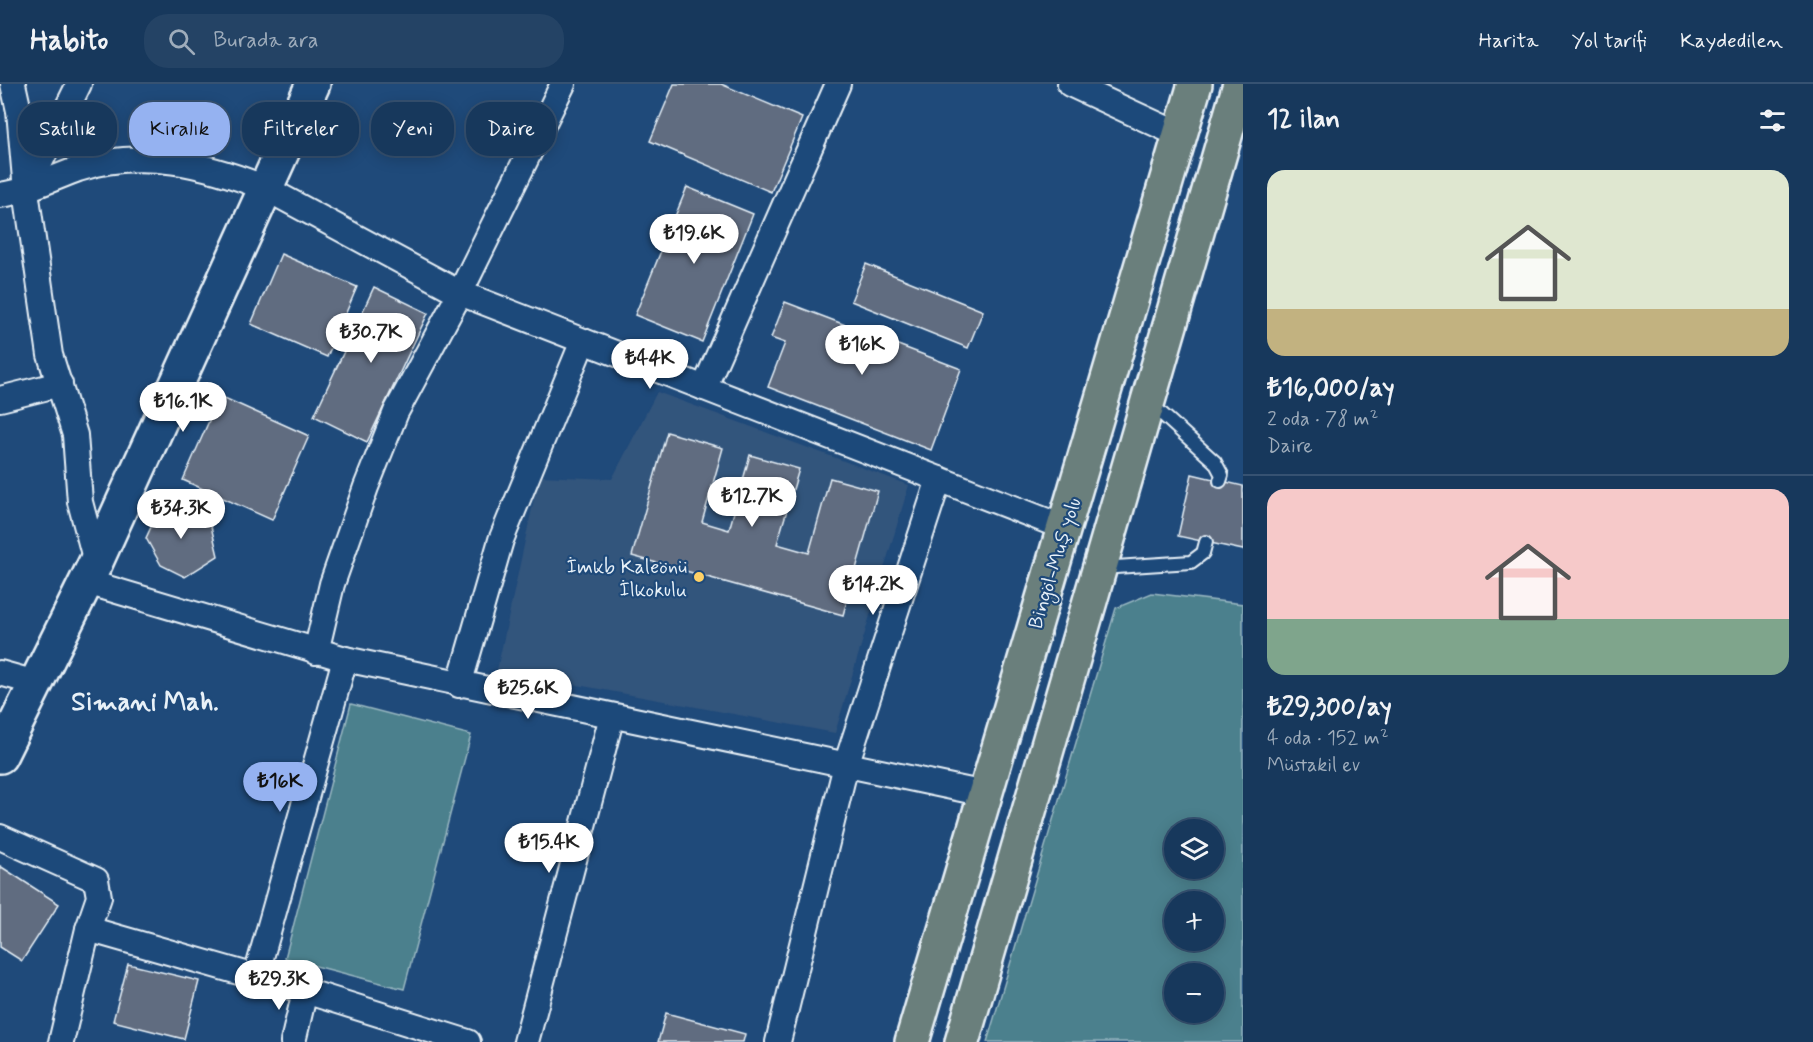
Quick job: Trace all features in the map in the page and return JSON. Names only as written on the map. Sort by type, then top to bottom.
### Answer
[{"type":"highway","name":"Bingöl-Muş yolu","points":[[912,1042],[1195,84]]},
{"type":"highway","points":[[962,1042],[1240,84]]},
{"type":"street","points":[[13,84],[19,111],[26,191],[50,355],[75,435],[80,502],[91,572]]},
{"type":"street","points":[[26,191],[79,84]]},
{"type":"street","points":[[0,756],[91,572],[313,84]]},
{"type":"street","points":[[316,652],[332,584],[378,455],[396,412],[460,292],[562,84]]},
{"type":"street","points":[[704,388],[838,84]]},
{"type":"street","points":[[1070,84],[1180,135]]},
{"type":"street","points":[[0,195],[26,191],[79,169],[149,158],[196,165],[265,188],[460,292],[1065,528]]},
{"type":"street","points":[[459,685],[501,540],[583,341]]},
{"type":"street","points":[[0,399],[60,384]]},
{"type":"street","points":[[778,1042],[846,765],[939,479]]},
{"type":"street","points":[[91,572],[316,652],[459,685],[985,794]]},
{"type":"street","points":[[255,979],[345,659]]},
{"type":"street","points":[[0,673],[36,683]]},
{"type":"street","points":[[526,1042],[612,716]]},
{"type":"street","points":[[0,837],[96,880],[99,897],[88,929],[61,1042]]},
{"type":"street","points":[[88,929],[255,979],[305,991],[468,1042]]},
{"type":"street","points":[[292,1042],[305,991]]},
{"type":"lane","points":[[1148,401],[1215,462],[1222,475],[1220,481]]},
{"type":"lane","points":[[1099,568],[1191,562],[1203,553],[1206,542]]},
{"type":"shaded area","name":"İmkb Kaleönü İlkokulu","points":[[657,392],[909,485],[835,733],[497,670],[539,476],[612,479]]},
{"type":"green space","points":[[1152,593],[1243,604],[1243,1042],[987,1042],[1116,608]]},
{"type":"green space","points":[[351,704],[471,735],[404,989],[285,958]]},
{"type":"building","points":[[674,84],[721,84],[802,118],[771,192],[650,141]]},
{"type":"building","points":[[687,187],[753,214],[702,342],[635,315]]},
{"type":"building","points":[[281,254],[357,287],[327,357],[251,324]]},
{"type":"building","points":[[866,264],[983,311],[968,348],[851,301]]},
{"type":"building","points":[[374,287],[428,313],[367,442],[314,416]]},
{"type":"building","points":[[785,302],[961,369],[931,450],[768,387],[785,343],[771,338]]},
{"type":"building","points":[[220,396],[309,436],[272,520],[183,480]]},
{"type":"building","points":[[667,432],[723,448],[702,522],[729,530],[750,455],[799,469],[777,544],[809,553],[830,478],[878,491],[843,615],[632,556]]},
{"type":"building","points":[[1192,474],[1243,486],[1243,550],[1178,536]]},
{"type":"building","points":[[164,499],[210,522],[218,556],[185,577],[161,565],[146,538]]},
{"type":"building","points":[[0,866],[59,904],[22,961],[0,947]]},
{"type":"building","points":[[128,964],[199,981],[184,1039],[113,1021]]},
{"type":"building","points":[[666,1013],[745,1034],[743,1042],[658,1042]]},
{"type":"place","name":"İmkb Kaleönü İlkokulu","points":[[699,577]]},
{"type":"district","name":"Simani Mah.","points":[[145,701]]}]
